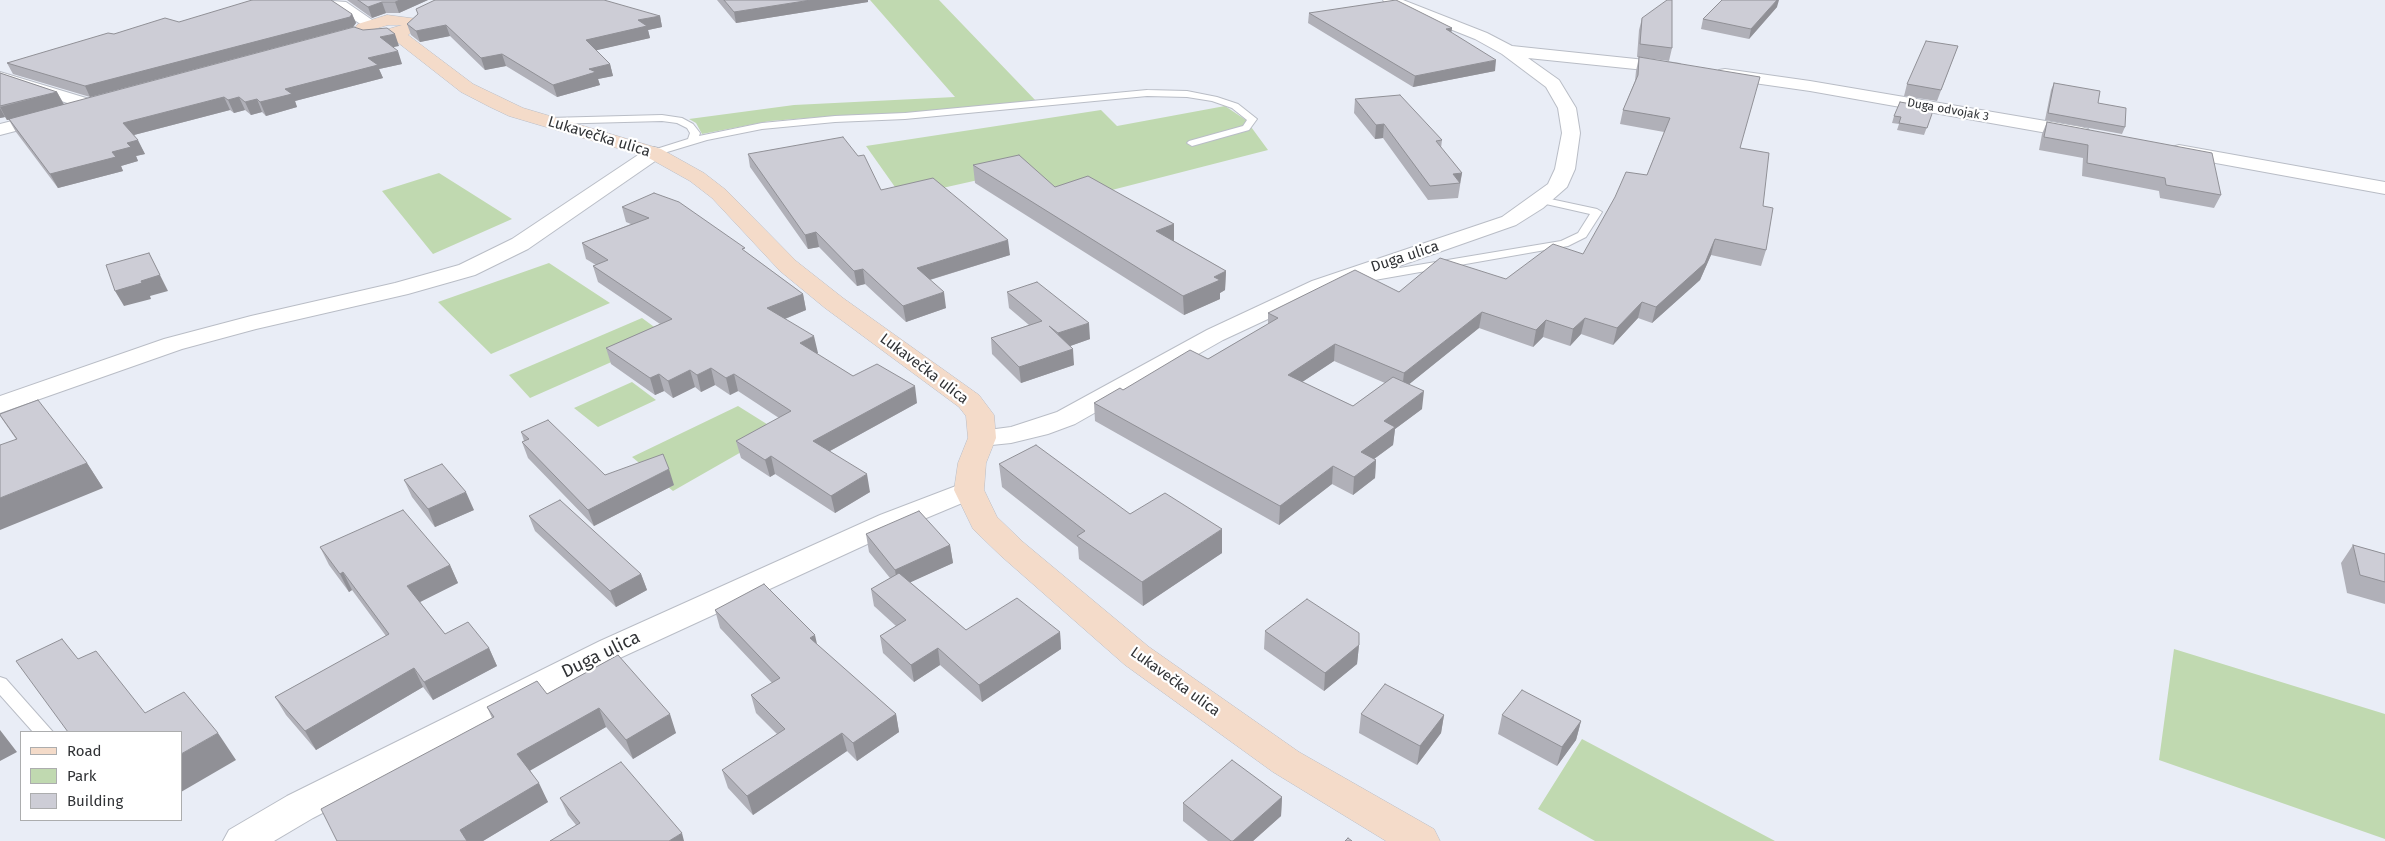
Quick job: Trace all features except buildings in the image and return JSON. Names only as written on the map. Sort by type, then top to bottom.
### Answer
[{"type":"street","points":[[326,0],[341,5],[358,30],[399,26],[421,11]]},
{"type":"street","name":"Duga ulica","points":[[982,438],[1011,435],[1039,428],[1066,418],[1215,335],[1320,286],[1474,235],[1509,221],[1541,200],[1557,186],[1565,169],[1570,133],[1567,108],[1553,84],[1508,51],[1472,32],[1390,0]]},
{"type":"street","name":"Lukavečka ulica","points":[[399,26],[467,88],[516,112],[654,153],[697,177],[719,194],[796,272],[834,303],[969,402],[980,415],[982,438],[972,463],[969,490],[984,522],[1062,594],[1137,656],[1286,762],[1420,841]]},
{"type":"street","points":[[1508,51],[1689,70]]},
{"type":"street","name":"Duga odvojak 3","points":[[1708,72],[1810,86],[2096,136]]},
{"type":"street","points":[[0,77],[90,105]]},
{"type":"street","points":[[0,130],[108,100]]},
{"type":"street","points":[[2164,148],[2385,188]]},
{"type":"street","points":[[0,405],[173,344],[251,323],[400,289],[467,270],[520,244],[654,153]]},
{"type":"street","name":"Duga ulica","points":[[242,841],[300,807],[611,649],[890,522],[969,490]]},
{"type":"lane","points":[[654,153],[692,141],[740,130],[800,122],[905,116],[1147,92],[1187,94],[1214,99],[1235,106],[1252,119],[1246,128],[1192,143]]},
{"type":"lane","points":[[548,121],[662,118],[679,120],[690,126],[695,134],[692,141]]},
{"type":"lane","points":[[1320,286],[1564,244],[1582,235],[1596,212],[1541,200]]},
{"type":"lane","points":[[0,684],[43,731]]},
{"type":"green space","points":[[870,0],[939,0],[1037,102],[908,114],[846,115],[770,121],[702,134],[696,123],[689,119],[794,105],[955,97]]},
{"type":"green space","points":[[1225,106],[1246,120],[1268,150],[1108,191],[1056,201],[1032,168],[902,197],[866,146],[1101,110],[1117,126]]},
{"type":"green space","points":[[439,173],[512,219],[433,254],[382,191]]},
{"type":"green space","points":[[549,263],[610,303],[491,354],[438,302]]},
{"type":"green space","points":[[642,318],[668,337],[530,398],[509,375]]},
{"type":"green space","points":[[632,382],[656,400],[598,427],[574,408]]},
{"type":"green space","points":[[738,406],[778,431],[673,491],[632,457]]},
{"type":"green space","points":[[2174,649],[2385,714],[2385,839],[2159,760]]},
{"type":"green space","points":[[1582,739],[1775,841],[1595,841],[1538,809]]}]
